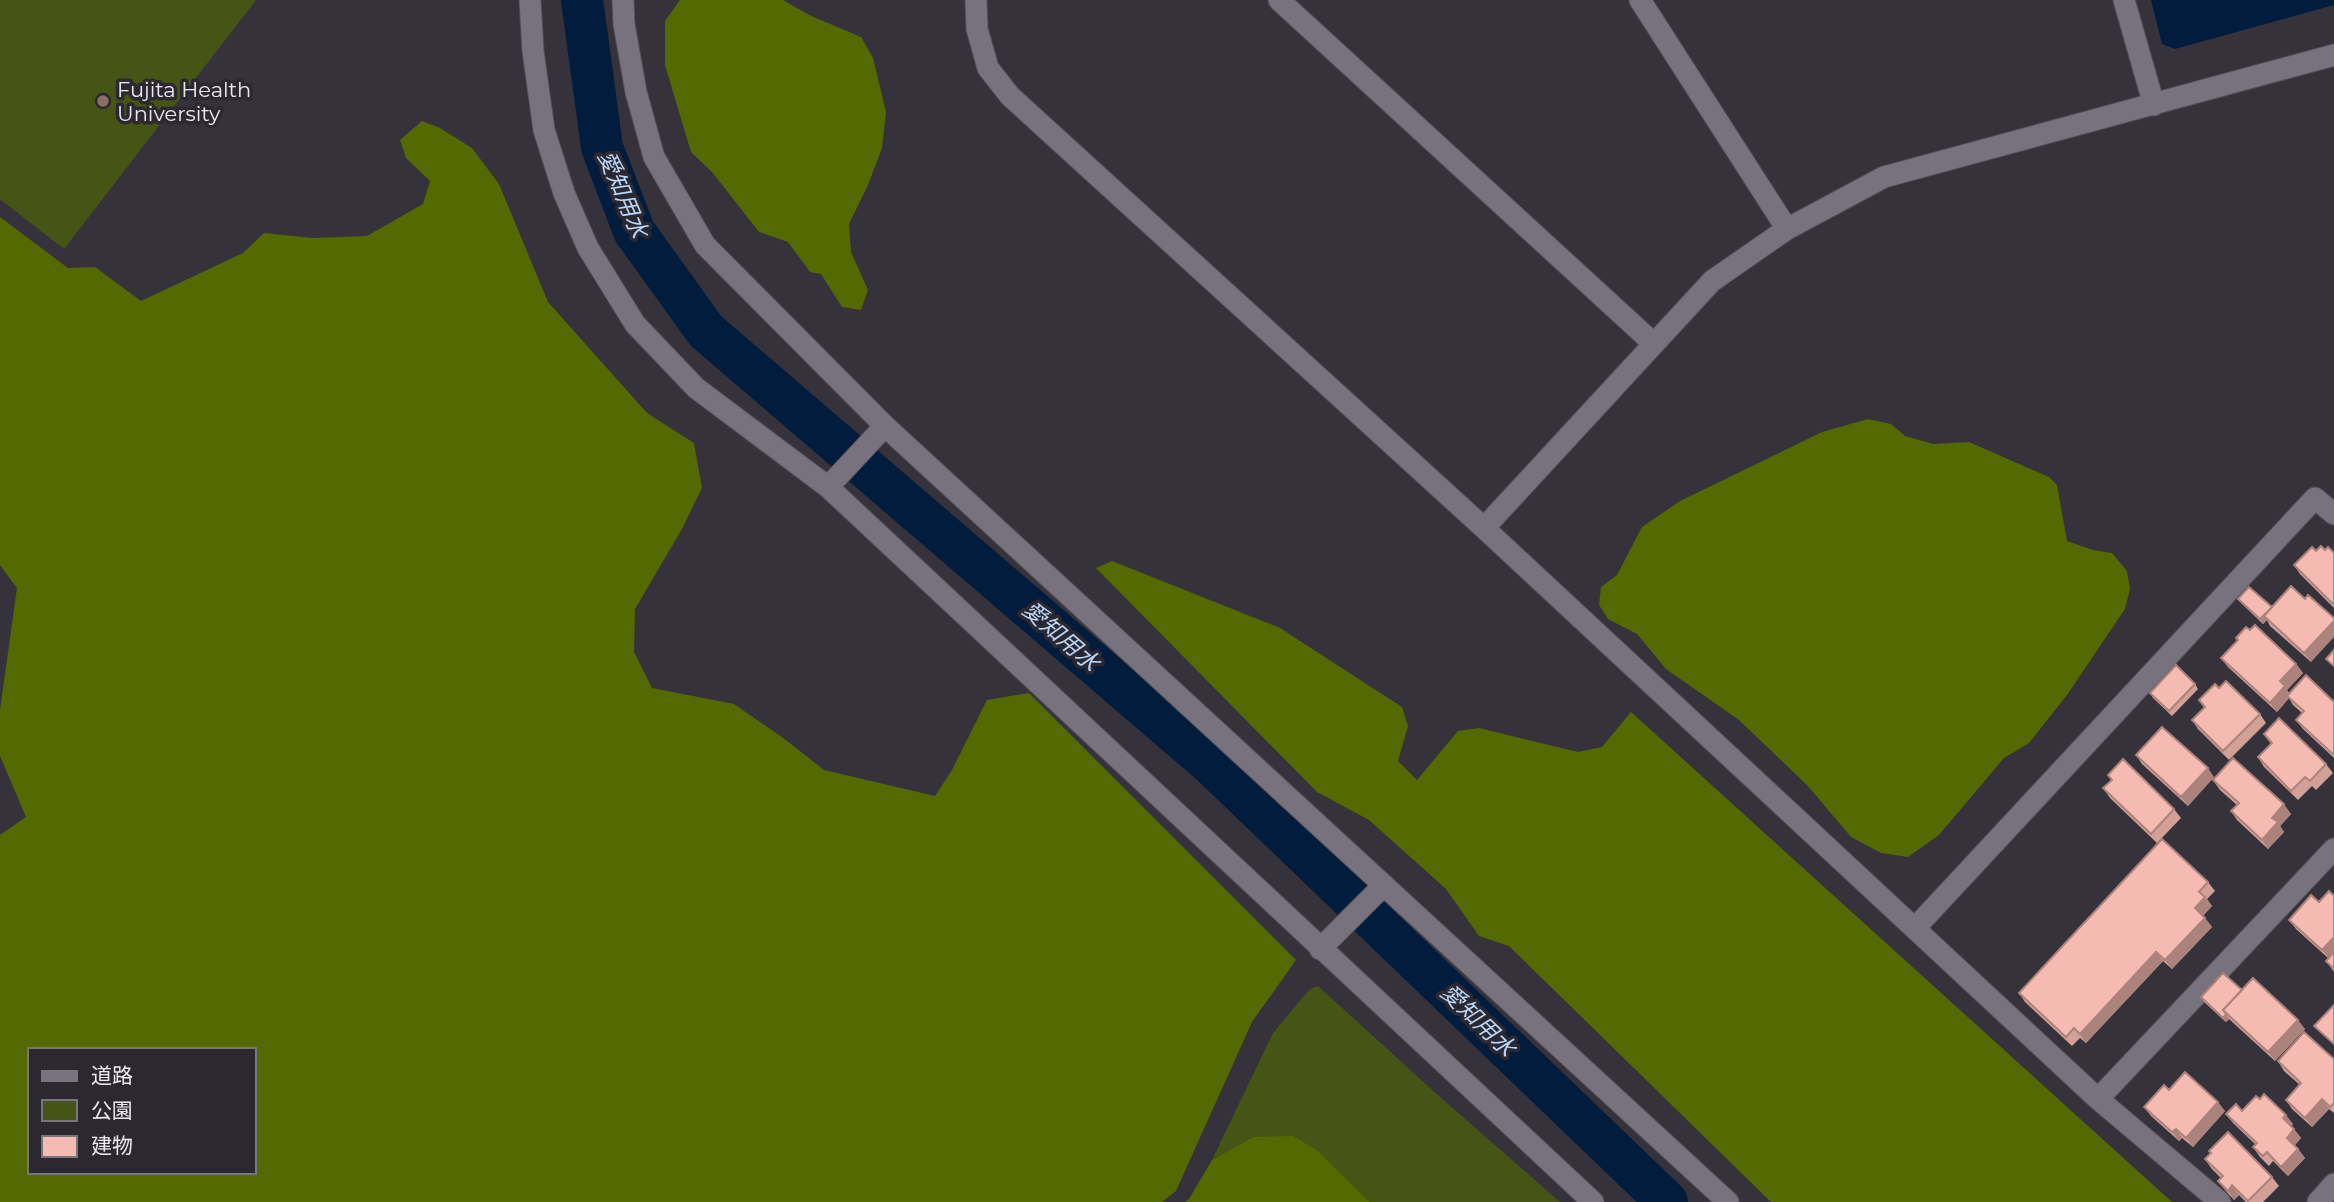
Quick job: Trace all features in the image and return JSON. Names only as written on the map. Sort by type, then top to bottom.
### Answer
[{"type":"street","points":[[530,0],[533,51],[544,130],[569,204],[588,248],[635,324],[696,388],[831,484],[1325,944],[1593,1202]]},
{"type":"street","points":[[623,0],[624,24],[636,92],[654,157],[705,245],[882,430],[1377,892],[1728,1202]]},
{"type":"street","points":[[976,0],[977,29],[988,68],[1010,96],[1484,528],[2098,1099],[2220,1202]]},
{"type":"street","points":[[1279,0],[1653,342]]},
{"type":"street","points":[[1640,0],[1787,229]]},
{"type":"street","points":[[2124,0],[2154,105]]},
{"type":"street","points":[[1484,528],[1712,281],[1787,229],[1884,177],[2334,55]]},
{"type":"street","points":[[831,484],[882,430]]},
{"type":"street","points":[[1916,927],[2315,498],[2334,514]]},
{"type":"street","points":[[2098,1099],[2333,850]]},
{"type":"street","points":[[1325,944],[1377,892]]},
{"type":"street","points":[[2318,1202],[2334,1184]]},
{"type":"green space","name":"Fujita Health University","points":[[0,0],[256,0],[64,249],[0,199]]},
{"type":"green space","points":[[680,0],[783,0],[809,15],[861,37],[873,58],[886,112],[882,148],[849,224],[851,252],[868,290],[861,310],[842,307],[821,274],[810,272],[788,242],[759,232],[712,172],[691,152],[665,65],[665,21]]},
{"type":"green space","points":[[422,121],[440,128],[472,148],[499,184],[548,302],[647,413],[694,443],[702,488],[682,529],[635,609],[634,652],[652,688],[734,704],[824,770],[935,796],[952,770],[987,700],[1029,693],[1296,960],[1252,1022],[1176,1191],[1162,1202],[0,1202],[0,835],[26,817],[0,756],[0,710],[17,588],[0,565],[0,217],[68,268],[95,267],[141,301],[243,253],[264,233],[313,238],[367,236],[423,204],[430,181],[406,158],[400,140]]},
{"type":"green space","points":[[1868,419],[1891,424],[1905,436],[1933,444],[1969,442],[2049,477],[2057,485],[2067,541],[2112,553],[2127,571],[2130,589],[2125,609],[2067,695],[2029,743],[2004,758],[1939,835],[1908,857],[1881,853],[1851,837],[1808,786],[1739,720],[1666,669],[1637,634],[1608,619],[1599,605],[1601,587],[1617,575],[1642,527],[1680,501],[1822,432]]},
{"type":"green space","points":[[1112,561],[1280,628],[1402,707],[1408,726],[1398,761],[1417,780],[1458,731],[1479,728],[1578,752],[1602,747],[1631,712],[2172,1202],[1771,1202],[1509,946],[1479,936],[1446,889],[1369,820],[1317,792],[1096,568]]},
{"type":"green space","points":[[1318,986],[1560,1202],[1370,1202],[1318,1151],[1253,1137],[1212,1160],[1273,1033],[1309,990]]},
{"type":"green space","points":[[1293,1136],[1318,1151],[1370,1202],[1185,1202],[1212,1160],[1253,1137]]},
{"type":"water","points":[[2151,0],[2334,0],[2334,5],[2175,49],[2162,44]]},
{"type":"building","points":[[2321,546],[2325,550],[2328,547],[2334,553],[2334,605],[2294,565],[2312,547],[2316,551]]},
{"type":"building","points":[[2291,586],[2305,599],[2308,595],[2334,618],[2304,653],[2264,616]]},
{"type":"building","points":[[2249,587],[2272,607],[2260,619],[2238,599]]},
{"type":"building","points":[[2255,625],[2296,664],[2280,681],[2285,686],[2270,703],[2221,658],[2246,627],[2250,630]]},
{"type":"building","points":[[2334,650],[2334,666],[2326,659]]},
{"type":"building","points":[[2176,665],[2195,684],[2169,711],[2150,693]]},
{"type":"building","points":[[2306,675],[2334,702],[2334,755],[2296,720],[2304,711],[2287,696]]},
{"type":"building","points":[[2226,681],[2260,714],[2223,751],[2192,720],[2205,707],[2199,700],[2215,684],[2219,688]]},
{"type":"building","points":[[2279,718],[2326,764],[2310,781],[2305,777],[2291,791],[2258,757],[2272,743],[2264,734]]},
{"type":"building","points":[[2162,727],[2208,768],[2181,797],[2136,755]]},
{"type":"building","points":[[2233,758],[2284,804],[2272,818],[2278,822],[2262,840],[2231,811],[2239,803],[2213,780]]},
{"type":"building","points":[[2123,759],[2174,809],[2151,834],[2103,788],[2112,780],[2108,775]]},
{"type":"building","points":[[2162,839],[2208,882],[2199,892],[2205,897],[2195,908],[2205,918],[2165,960],[2156,952],[2080,1034],[2074,1028],[2066,1037],[2019,993]]},
{"type":"building","points":[[2329,891],[2334,896],[2334,937],[2322,950],[2289,920],[2311,895],[2319,902]]},
{"type":"building","points":[[2334,952],[2334,969],[2326,961]]},
{"type":"building","points":[[2223,973],[2242,990],[2223,1010],[2226,1014],[2223,1018],[2201,997]]},
{"type":"building","points":[[2253,978],[2298,1020],[2268,1052],[2223,1010]]},
{"type":"building","points":[[2334,1005],[2334,1044],[2314,1026]]},
{"type":"building","points":[[2304,1032],[2334,1059],[2334,1103],[2330,1107],[2322,1099],[2305,1118],[2286,1100],[2301,1083],[2278,1061]]},
{"type":"building","points":[[2185,1072],[2218,1102],[2186,1138],[2176,1129],[2172,1132],[2144,1107],[2164,1085],[2169,1090]]},
{"type":"building","points":[[2264,1094],[2286,1115],[2283,1118],[2294,1129],[2287,1138],[2298,1149],[2281,1167],[2267,1152],[2263,1156],[2253,1147],[2257,1143],[2226,1114],[2236,1104],[2242,1111],[2256,1096],[2260,1099]]},
{"type":"building","points":[[2228,1132],[2272,1177],[2248,1201],[2232,1185],[2228,1191],[2218,1181],[2223,1176],[2205,1159],[2211,1153],[2209,1151]]},
{"type":"waterway","name":"愛知用水","points":[[582,0],[602,147],[634,231],[706,331],[1212,765],[1667,1202]]},
{"type":"place","name":"Fujita Health University","points":[[103,101]]}]
